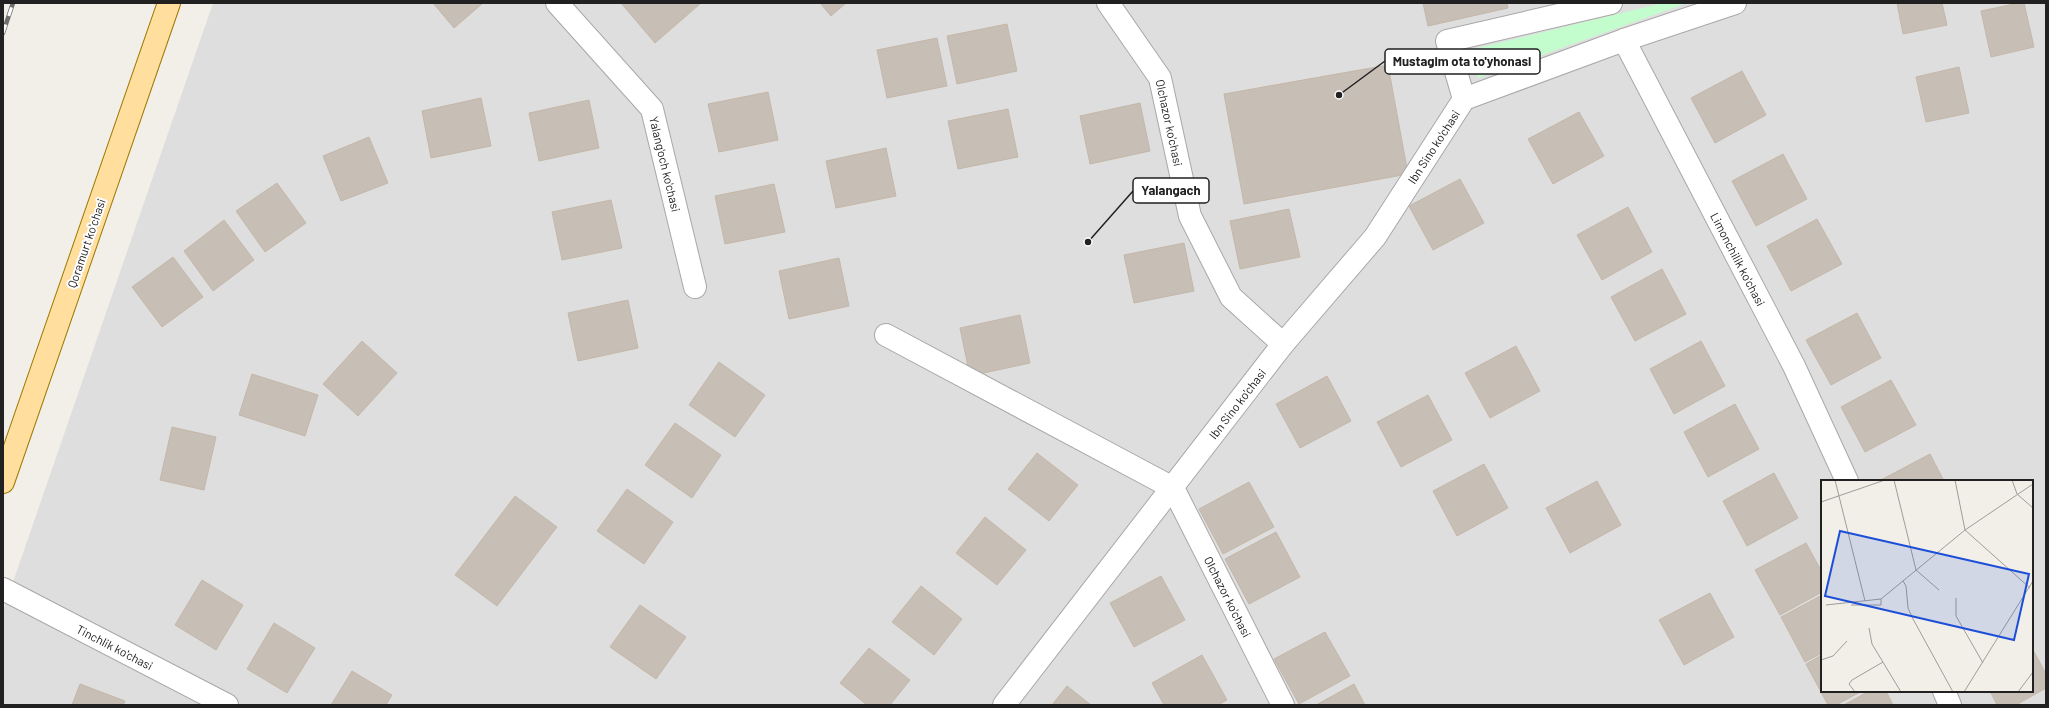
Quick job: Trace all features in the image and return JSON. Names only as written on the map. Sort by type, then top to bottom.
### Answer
[{"type":"main road","name":"Qoramurt koʻchasi","points":[[3,444],[159,3]]},
{"type":"main road","name":"Qoramurt koʻchasi","points":[[3,482],[169,3]]},
{"type":"street","name":"Yalang'och ko'chasi","points":[[558,3],[652,109],[695,287]]},
{"type":"street","name":"Olchazor ko'chasi","points":[[1108,3],[1160,78],[1190,216],[1228,291],[1232,298],[1283,344]]},
{"type":"street","name":"Ibn Sino ko'chasi","points":[[1464,99],[1447,41],[1611,3]]},
{"type":"street","name":"Ibn Sino ko'chasi","points":[[1004,705],[1283,344],[1375,237],[1464,99],[1624,40],[1735,3]]},
{"type":"street","name":"Limonchilik ko'chasi","points":[[1624,40],[1794,366],[1847,480]]},
{"type":"street","points":[[886,335],[1173,488]]},
{"type":"street","name":"Olchazor ko'chasi","points":[[1173,488],[1283,705]]},
{"type":"street","name":"Tinchlik ko'chasi","points":[[3,589],[227,705]]},
{"type":"street","points":[[1944,692],[1950,705]]},
{"type":"shaded area","points":[[213,3],[2046,3],[2046,705],[3,705],[3,611]]},
{"type":"green space","points":[[1663,3],[1687,3],[1478,78],[1469,50]]},
{"type":"building","points":[[433,3],[483,3],[454,28]]},
{"type":"building","points":[[621,3],[701,3],[655,43]]},
{"type":"building","points":[[820,3],[846,3],[831,16]]},
{"type":"building","points":[[1423,3],[1507,3],[1508,8],[1428,26]]},
{"type":"building","points":[[1897,3],[1942,3],[1947,25],[1903,34]]},
{"type":"building","points":[[2024,3],[2034,47],[1991,57],[1981,11]]},
{"type":"building","points":[[1007,24],[1017,71],[957,84],[947,36]]},
{"type":"building","points":[[937,38],[947,86],[887,98],[877,50]]},
{"type":"building","points":[[1388,65],[1408,174],[1244,204],[1224,94]]},
{"type":"building","points":[[1959,67],[1969,113],[1926,122],[1916,77]]},
{"type":"building","points":[[1742,71],[1766,115],[1715,143],[1691,98]]},
{"type":"building","points":[[768,92],[778,140],[719,152],[708,104]]},
{"type":"building","points":[[481,98],[491,146],[431,158],[422,111]]},
{"type":"building","points":[[589,100],[599,148],[539,161],[529,113]]},
{"type":"building","points":[[1140,103],[1150,151],[1090,164],[1080,116]]},
{"type":"building","points":[[1008,109],[1018,157],[958,169],[948,121]]},
{"type":"building","points":[[1579,112],[1604,156],[1553,184],[1528,139]]},
{"type":"building","points":[[369,137],[388,183],[341,201],[323,156]]},
{"type":"building","points":[[886,148],[896,196],[836,208],[826,161]]},
{"type":"building","points":[[1783,154],[1807,199],[1756,226],[1732,181]]},
{"type":"building","points":[[1460,179],[1484,223],[1433,250],[1409,206]]},
{"type":"building","points":[[277,183],[306,223],[265,252],[236,211]]},
{"type":"building","points":[[774,184],[785,232],[725,244],[715,196]]},
{"type":"building","points":[[611,200],[622,248],[562,260],[552,212]]},
{"type":"building","points":[[1628,207],[1652,252],[1602,280],[1577,235]]},
{"type":"building","points":[[1289,209],[1300,257],[1240,269],[1230,221]]},
{"type":"building","points":[[1817,219],[1842,264],[1791,291],[1767,246]]},
{"type":"building","points":[[224,220],[254,260],[213,291],[184,251]]},
{"type":"building","points":[[1184,243],[1194,291],[1134,303],[1124,255]]},
{"type":"building","points":[[173,257],[203,297],[162,327],[132,287]]},
{"type":"building","points":[[839,258],[849,306],[789,319],[779,271]]},
{"type":"building","points":[[1662,269],[1686,314],[1635,341],[1611,297]]},
{"type":"building","points":[[628,300],[638,348],[578,361],[568,313]]},
{"type":"building","points":[[1857,313],[1881,358],[1831,385],[1806,340]]},
{"type":"building","points":[[1020,315],[1030,363],[970,376],[960,328]]},
{"type":"building","points":[[362,341],[397,373],[358,416],[323,384]]},
{"type":"building","points":[[1701,341],[1725,386],[1674,414],[1650,369]]},
{"type":"building","points":[[1516,346],[1540,391],[1490,418],[1465,373]]},
{"type":"building","points":[[719,362],[765,395],[735,437],[689,405]]},
{"type":"building","points":[[252,374],[318,395],[305,436],[239,415]]},
{"type":"building","points":[[1327,376],[1351,421],[1300,448],[1276,404]]},
{"type":"building","points":[[1891,380],[1916,425],[1865,452],[1841,407]]},
{"type":"building","points":[[1428,395],[1452,440],[1401,467],[1377,422]]},
{"type":"building","points":[[1735,404],[1759,449],[1708,477],[1684,432]]},
{"type":"building","points":[[675,423],[721,455],[692,498],[645,465]]},
{"type":"building","points":[[172,427],[216,437],[204,490],[160,480]]},
{"type":"building","points":[[1037,453],[1078,485],[1049,521],[1008,489]]},
{"type":"building","points":[[1930,454],[1943,480],[1881,480]]},
{"type":"building","points":[[1484,464],[1508,508],[1457,536],[1433,491]]},
{"type":"building","points":[[1774,473],[1798,518],[1747,546],[1723,501]]},
{"type":"building","points":[[1597,481],[1621,525],[1570,553],[1546,508]]},
{"type":"building","points":[[1249,482],[1274,527],[1223,554],[1199,509]]},
{"type":"building","points":[[627,489],[673,522],[644,564],[597,531]]},
{"type":"building","points":[[515,496],[557,527],[497,606],[455,575]]},
{"type":"building","points":[[985,517],[1026,550],[997,585],[956,553]]},
{"type":"building","points":[[1276,532],[1300,577],[1249,604],[1225,559]]},
{"type":"building","points":[[1806,543],[1821,570],[1821,593],[1780,615],[1755,570]]},
{"type":"building","points":[[1161,576],[1185,620],[1134,647],[1110,603]]},
{"type":"building","points":[[202,580],[243,605],[216,650],[175,625]]},
{"type":"building","points":[[921,586],[962,619],[934,655],[892,622]]},
{"type":"building","points":[[1710,593],[1734,637],[1684,665],[1659,620]]},
{"type":"building","points":[[1821,596],[1821,654],[1805,662],[1781,617]]},
{"type":"building","points":[[640,605],[686,637],[656,679],[610,647]]},
{"type":"building","points":[[274,623],[315,648],[287,693],[247,669]]},
{"type":"building","points":[[1325,632],[1350,676],[1299,704],[1274,659]]},
{"type":"building","points":[[869,648],[910,680],[890,705],[867,705],[840,683]]},
{"type":"building","points":[[2033,650],[2046,674],[2046,688],[2016,705],[1997,705],[1990,692],[2033,692]]},
{"type":"building","points":[[1202,655],[1227,700],[1218,705],[1164,705],[1152,683]]},
{"type":"building","points":[[1821,656],[1821,692],[1806,664]]},
{"type":"building","points":[[352,671],[392,695],[386,705],[331,705]]},
{"type":"building","points":[[80,684],[125,701],[123,705],[72,705]]},
{"type":"building","points":[[1354,684],[1365,705],[1316,705]]},
{"type":"building","points":[[1067,686],[1091,705],[1052,705]]},
{"type":"building","points":[[1821,692],[1860,692],[1836,705],[1828,705]]},
{"type":"building","points":[[1867,692],[1886,692],[1893,705],[1844,705]]},
{"type":"railway","points":[[3,33],[13,3]]},
{"type":"place","name":"Mustagim ota to'yhonasi","points":[[1339,95]]},
{"type":"place","name":"Yalangach","points":[[1088,242]]}]
